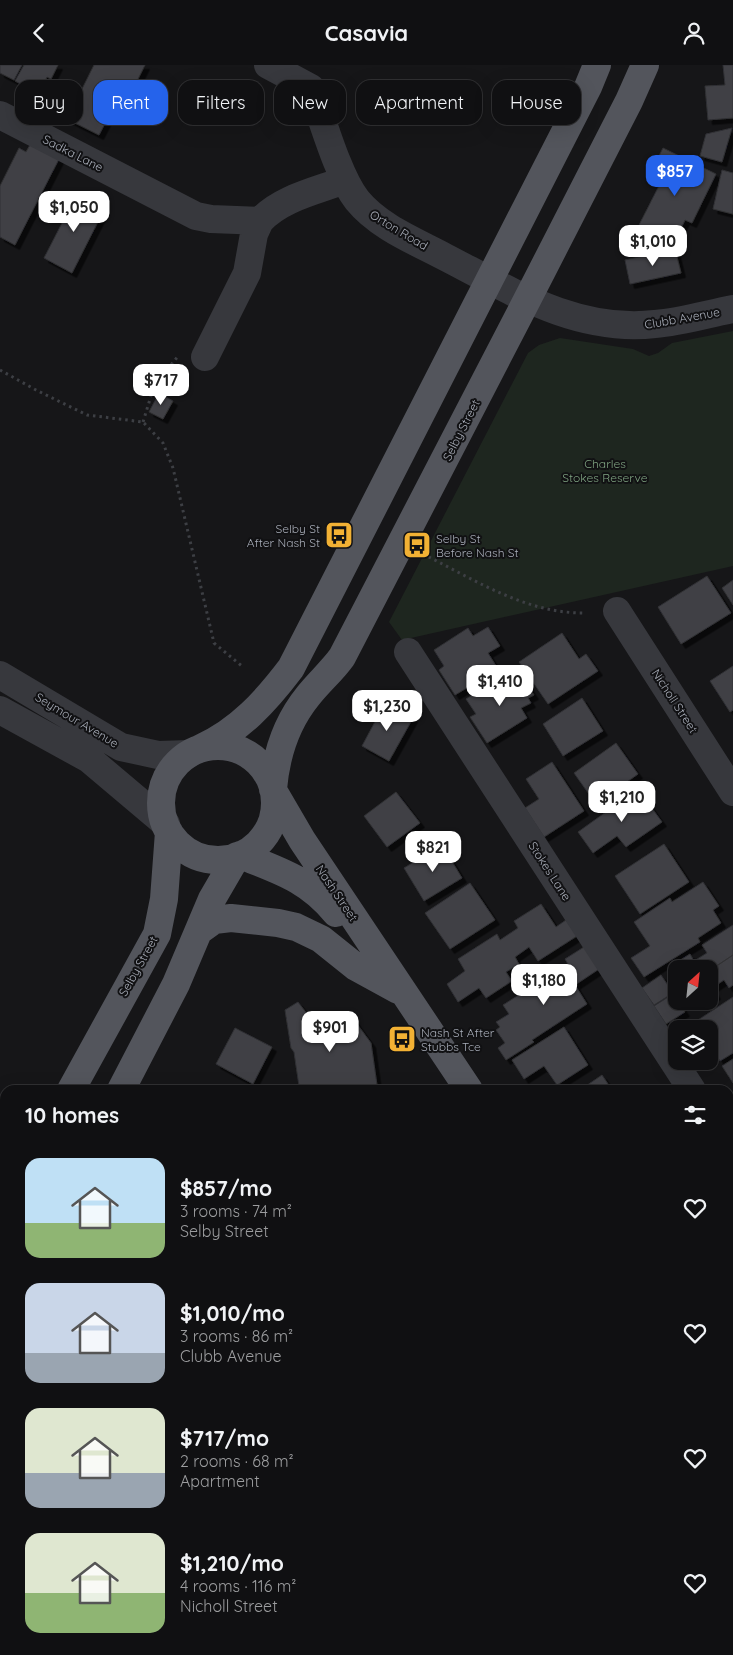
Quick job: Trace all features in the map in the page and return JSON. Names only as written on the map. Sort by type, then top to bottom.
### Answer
[{"type":"main road","points":[[195,751],[222,746],[248,754],[266,771],[274,791],[275,812],[268,831],[253,848],[239,856],[215,859],[198,855],[180,845],[168,828],[161,802],[164,785],[175,765],[195,751],[215,742],[242,722],[267,698],[291,667],[588,87],[597,65]]},
{"type":"main road","name":"Selby Street","points":[[274,791],[277,757],[290,724],[303,701],[342,657],[629,101],[645,65]]},
{"type":"main road","name":"Nash Street","points":[[274,791],[302,840],[466,1085]]},
{"type":"main road","name":"Selby Street","points":[[75,1085],[157,934],[164,899],[168,828]]},
{"type":"main road","points":[[124,1085],[176,985],[216,892],[239,856]]},
{"type":"main road","name":"Nash Street","points":[[239,856],[296,878],[316,891],[403,992]]},
{"type":"main road","points":[[200,930],[214,920],[231,917],[296,927],[320,939],[356,967],[403,992]]},
{"type":"street","name":"Orton Road","points":[[268,65],[311,88],[345,180],[364,208],[408,238],[489,279]]},
{"type":"street","name":"Sadka Lane","points":[[0,115],[196,216],[211,219],[260,221]]},
{"type":"street","points":[[205,357],[247,273],[254,234],[260,221],[281,204],[345,180]]},
{"type":"street","name":"Clubb Avenue","points":[[489,279],[527,300],[570,315],[632,325],[655,325],[733,309]]},
{"type":"street","name":"Nicholl Street","points":[[617,611],[733,792]]},
{"type":"street","name":"Stokes Lane","points":[[408,652],[689,1085]]},
{"type":"street","name":"Seymour Avenue","points":[[0,675],[121,747],[158,755],[195,751]]},
{"type":"street","points":[[0,710],[89,759],[168,828]]},
{"type":"path","points":[[142,422],[154,386],[180,353],[205,357]]},
{"type":"path","points":[[0,369],[36,390],[87,415],[142,422],[163,443],[173,467],[214,643],[244,667]]},
{"type":"path","points":[[420,552],[507,596],[567,613],[583,613]]},
{"type":"green space","name":"Charles Stokes Reserve","points":[[733,331],[733,566],[402,640],[389,622],[528,353],[539,345],[560,338],[633,349],[649,356],[658,353],[672,343]]},
{"type":"building","points":[[0,65],[22,65],[14,80],[0,73]]},
{"type":"building","points":[[24,65],[58,65],[51,79],[47,77],[45,80],[16,80]]},
{"type":"building","points":[[94,65],[145,65],[138,80],[93,80],[93,125],[104,125],[99,135],[79,125],[83,125],[83,87]]},
{"type":"building","points":[[723,65],[733,65],[733,118],[708,120],[705,86],[725,85]]},
{"type":"building","points":[[732,128],[722,162],[700,156],[706,134]]},
{"type":"building","points":[[31,143],[60,157],[15,245],[0,237],[0,186],[19,148],[26,152]]},
{"type":"building","points":[[663,148],[716,174],[692,223],[685,220],[672,247],[637,229],[666,172],[654,166]]},
{"type":"building","points":[[722,170],[733,173],[733,214],[713,209]]},
{"type":"building","points":[[77,194],[105,208],[72,273],[44,258]]},
{"type":"building","points":[[675,249],[681,273],[630,284],[625,260]]},
{"type":"building","points":[[159,393],[173,401],[163,419],[149,412]]},
{"type":"building","points":[[707,576],[731,613],[681,644],[658,607]]},
{"type":"building","points":[[733,580],[733,605],[722,588]]},
{"type":"building","points":[[488,627],[500,646],[488,653],[498,669],[455,695],[439,670],[444,666],[434,650],[468,628],[473,636]]},
{"type":"building","points":[[562,633],[579,659],[586,654],[598,671],[548,704],[519,662]]},
{"type":"building","points":[[733,666],[733,710],[730,712],[710,681]]},
{"type":"building","points":[[522,676],[534,695],[528,698],[531,703],[521,708],[527,718],[487,743],[470,717],[476,714],[466,699],[500,677],[506,686]]},
{"type":"building","points":[[582,698],[603,731],[563,756],[543,724]]},
{"type":"building","points":[[385,703],[413,718],[389,761],[362,746]]},
{"type":"building","points":[[616,743],[638,774],[596,804],[574,773]]},
{"type":"building","points":[[552,762],[584,811],[544,837],[525,808],[539,799],[526,779]]},
{"type":"building","points":[[638,789],[662,822],[626,847],[617,836],[593,853],[578,832]]},
{"type":"building","points":[[396,792],[420,823],[387,847],[364,816]]},
{"type":"building","points":[[664,844],[689,882],[640,914],[615,876]]},
{"type":"building","points":[[442,845],[462,878],[424,901],[404,868]]},
{"type":"building","points":[[703,882],[719,906],[713,910],[721,923],[698,938],[700,942],[671,960],[668,960],[668,962],[644,977],[631,958],[650,946],[634,922],[670,898],[672,902]]},
{"type":"building","points":[[470,883],[495,920],[450,949],[425,913]]},
{"type":"building","points":[[541,904],[556,927],[566,920],[577,936],[538,961],[529,947],[515,957],[519,964],[506,972],[512,981],[486,998],[479,988],[458,1002],[447,984],[465,971],[458,959],[497,934],[500,940],[518,928],[514,921]]},
{"type":"building","points":[[733,925],[733,955],[718,965],[718,960],[696,960],[707,953],[702,945]]},
{"type":"building","points":[[584,947],[599,969],[575,985],[587,1004],[532,1040],[534,1042],[506,1060],[498,1048],[505,1043],[496,1030],[500,1027],[496,1022],[509,1014],[503,1005],[552,974],[557,981],[572,971],[565,959]]},
{"type":"building","points":[[690,954],[693,960],[680,960]]},
{"type":"building","points":[[733,955],[733,985],[729,988],[724,980],[718,984],[718,965]]},
{"type":"building","points":[[661,975],[668,986],[668,996],[654,1005],[642,988]]},
{"type":"building","points":[[668,997],[668,1010],[684,1010],[685,1012],[672,1020],[668,1020],[666,1024],[654,1006]]},
{"type":"building","points":[[733,997],[733,1053],[720,1061],[718,1058],[718,1020],[698,1020],[713,1010],[718,1010],[718,1007]]},
{"type":"building","points":[[298,1002],[314,1023],[352,1017],[371,1043],[377,1085],[299,1085],[285,1010]]},
{"type":"building","points":[[564,1027],[588,1065],[557,1085],[544,1066],[524,1079],[512,1060]]},
{"type":"building","points":[[235,1028],[272,1047],[253,1084],[216,1064]]},
{"type":"building","points":[[733,1059],[733,1083],[722,1066]]},
{"type":"building","points":[[602,1075],[609,1085],[587,1085]]},
{"type":"place","name":"Selby St After Nash St","points":[[339,535]]},
{"type":"place","name":"Selby St Before Nash St","points":[[417,545]]},
{"type":"place","name":"Nash St After Stubbs Tce","points":[[402,1039]]}]
